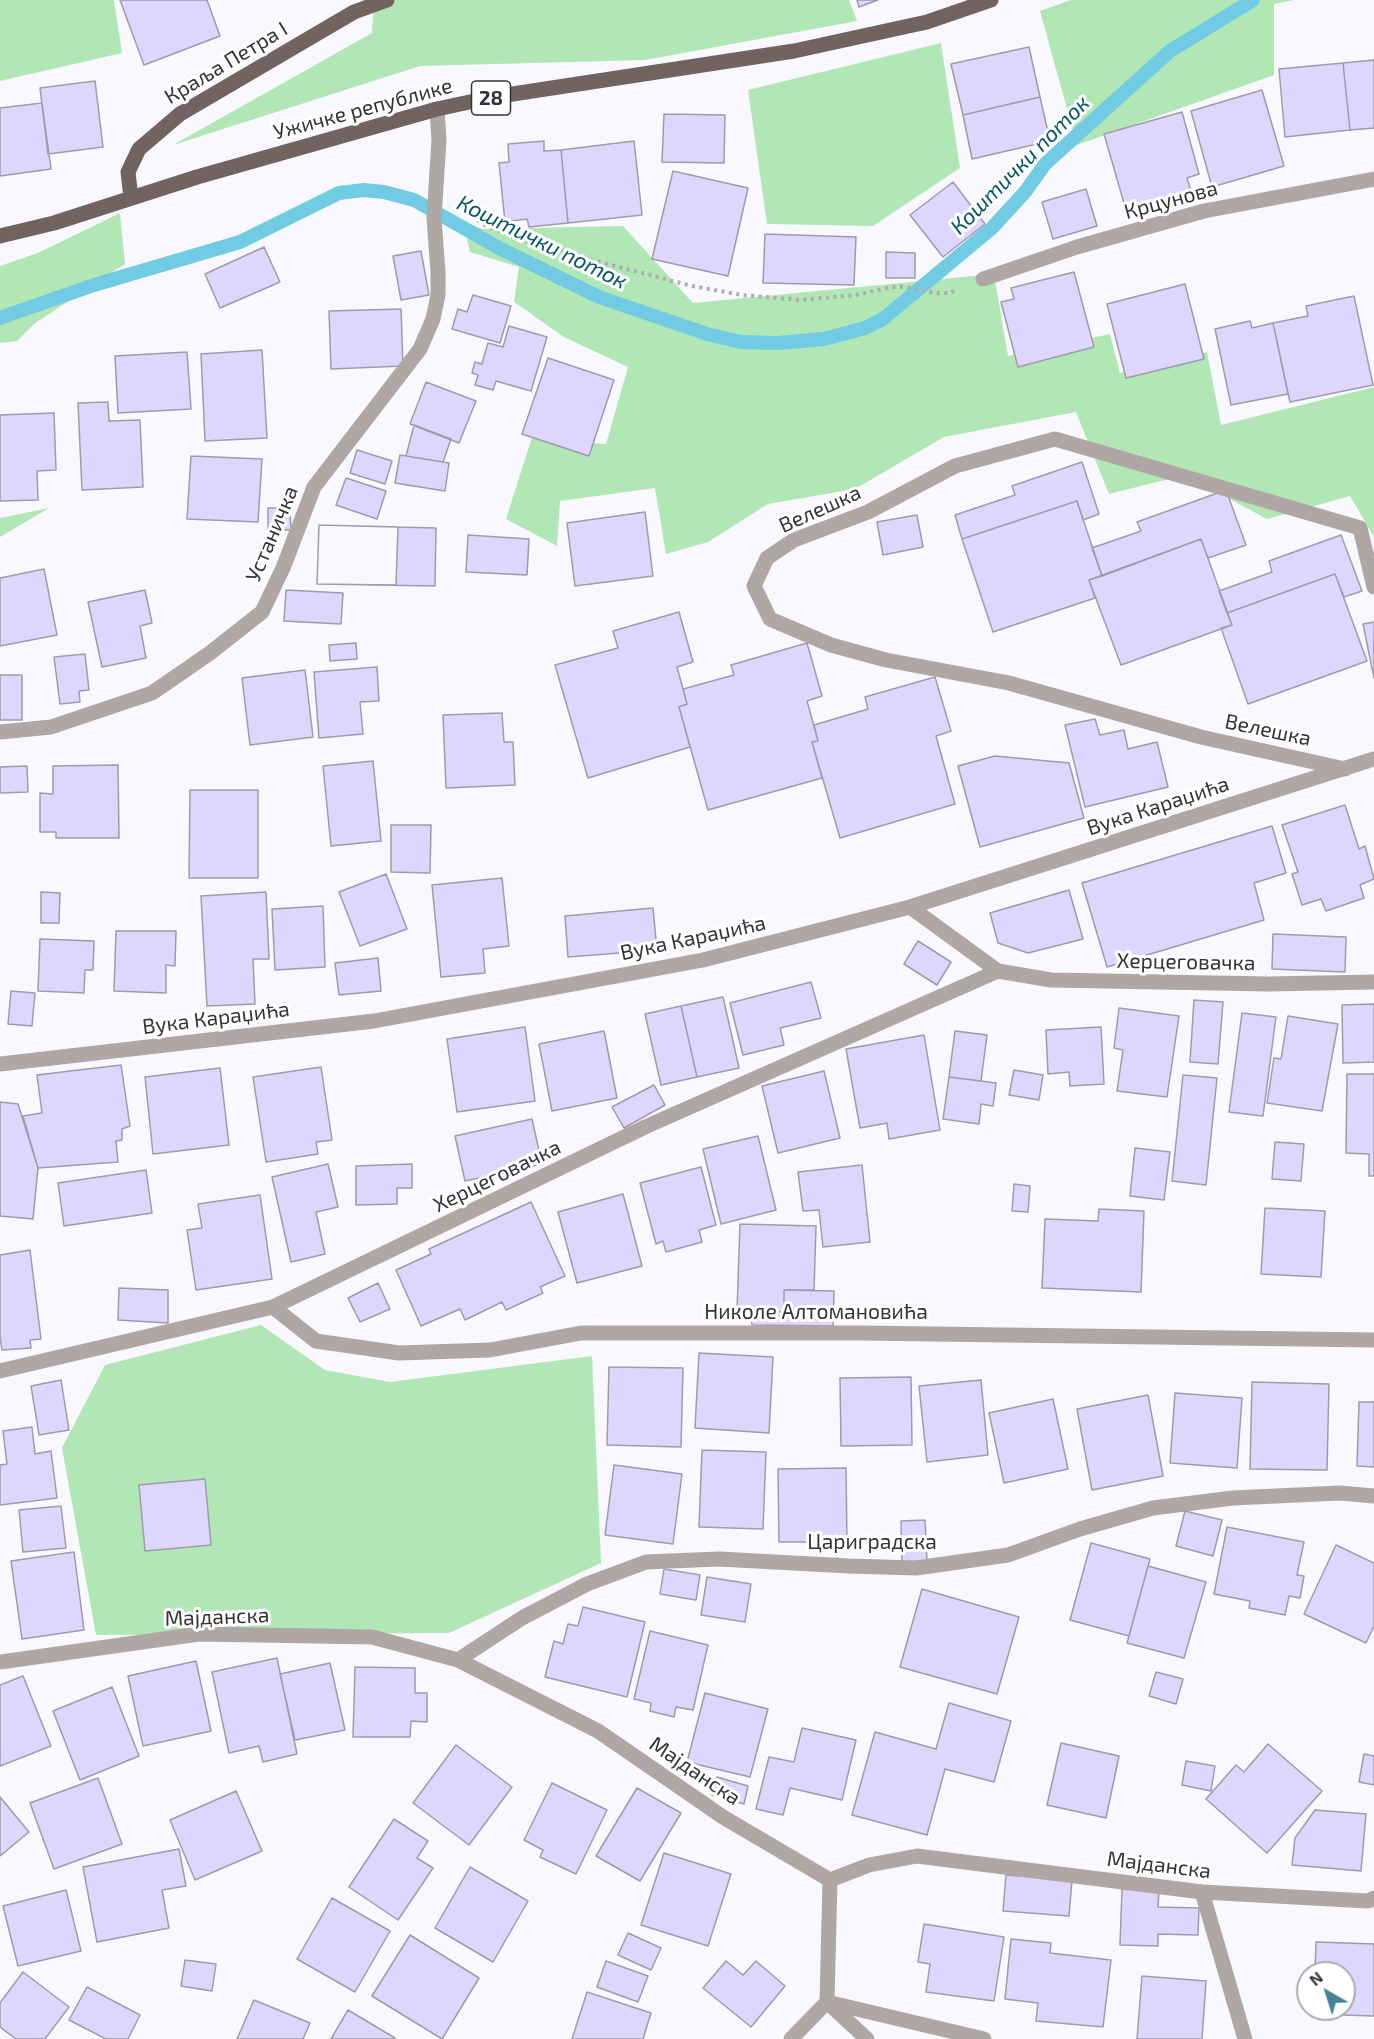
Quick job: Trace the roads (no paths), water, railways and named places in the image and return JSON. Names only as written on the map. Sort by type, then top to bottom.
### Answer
[{"type":"main road","name":"Краља Петра I","points":[[131,198],[128,172],[139,148],[180,114],[345,17],[387,0]]},
{"type":"main road","name":"Ужичке републике","points":[[0,236],[54,223],[131,198],[437,109],[493,97],[794,51],[927,22],[990,0]]},
{"type":"street","name":"Устаничка","points":[[0,732],[51,726],[152,693],[210,653],[262,612],[283,568],[314,488],[420,349],[433,319],[438,295],[434,218],[440,140],[437,109]]},
{"type":"street","name":"Крцунова","points":[[983,279],[1077,247],[1204,211],[1374,179]]},
{"type":"street","name":"Велешка","points":[[1345,769],[1201,737],[1009,683],[886,660],[831,645],[770,619],[754,585],[767,558],[794,540],[868,512],[955,466],[1055,439],[1360,528],[1374,587]]},
{"type":"street","name":"Вука Караџића","points":[[0,1064],[374,1021],[703,960],[910,907],[1374,759]]},
{"type":"street","name":"Херцеговачка","points":[[910,907],[998,971],[1051,980],[1269,984],[1374,982]]},
{"type":"street","name":"Херцеговачка","points":[[0,1371],[273,1307],[645,1127],[998,971]]},
{"type":"street","name":"Николе Алтомановића","points":[[273,1307],[316,1341],[399,1353],[490,1350],[581,1333],[860,1333],[1374,1340]]},
{"type":"street","name":"Цариградска","points":[[458,1660],[531,1613],[587,1584],[646,1562],[719,1558],[915,1568],[1008,1555],[1080,1529],[1153,1508],[1233,1498],[1340,1493],[1374,1496]]},
{"type":"street","name":"Мајданска","points":[[0,1662],[199,1634],[372,1637],[458,1660],[598,1731],[723,1817],[830,1880],[869,1865],[917,1856],[1202,1892],[1372,1904]]},
{"type":"street","points":[[791,2039],[827,2002],[830,1880]]},
{"type":"street","points":[[1202,1892],[1245,2039]]},
{"type":"street","points":[[827,2002],[867,2039]]},
{"type":"street","points":[[827,2002],[984,2039]]},
{"type":"waterway","name":"Коштички поток","points":[[0,318],[94,285],[240,242],[339,193],[364,190],[384,192],[414,200],[501,249],[599,297],[707,334],[741,342],[777,343],[824,339],[865,328],[883,319],[992,228],[1025,192],[1045,164],[1170,51],[1253,0]]}]
